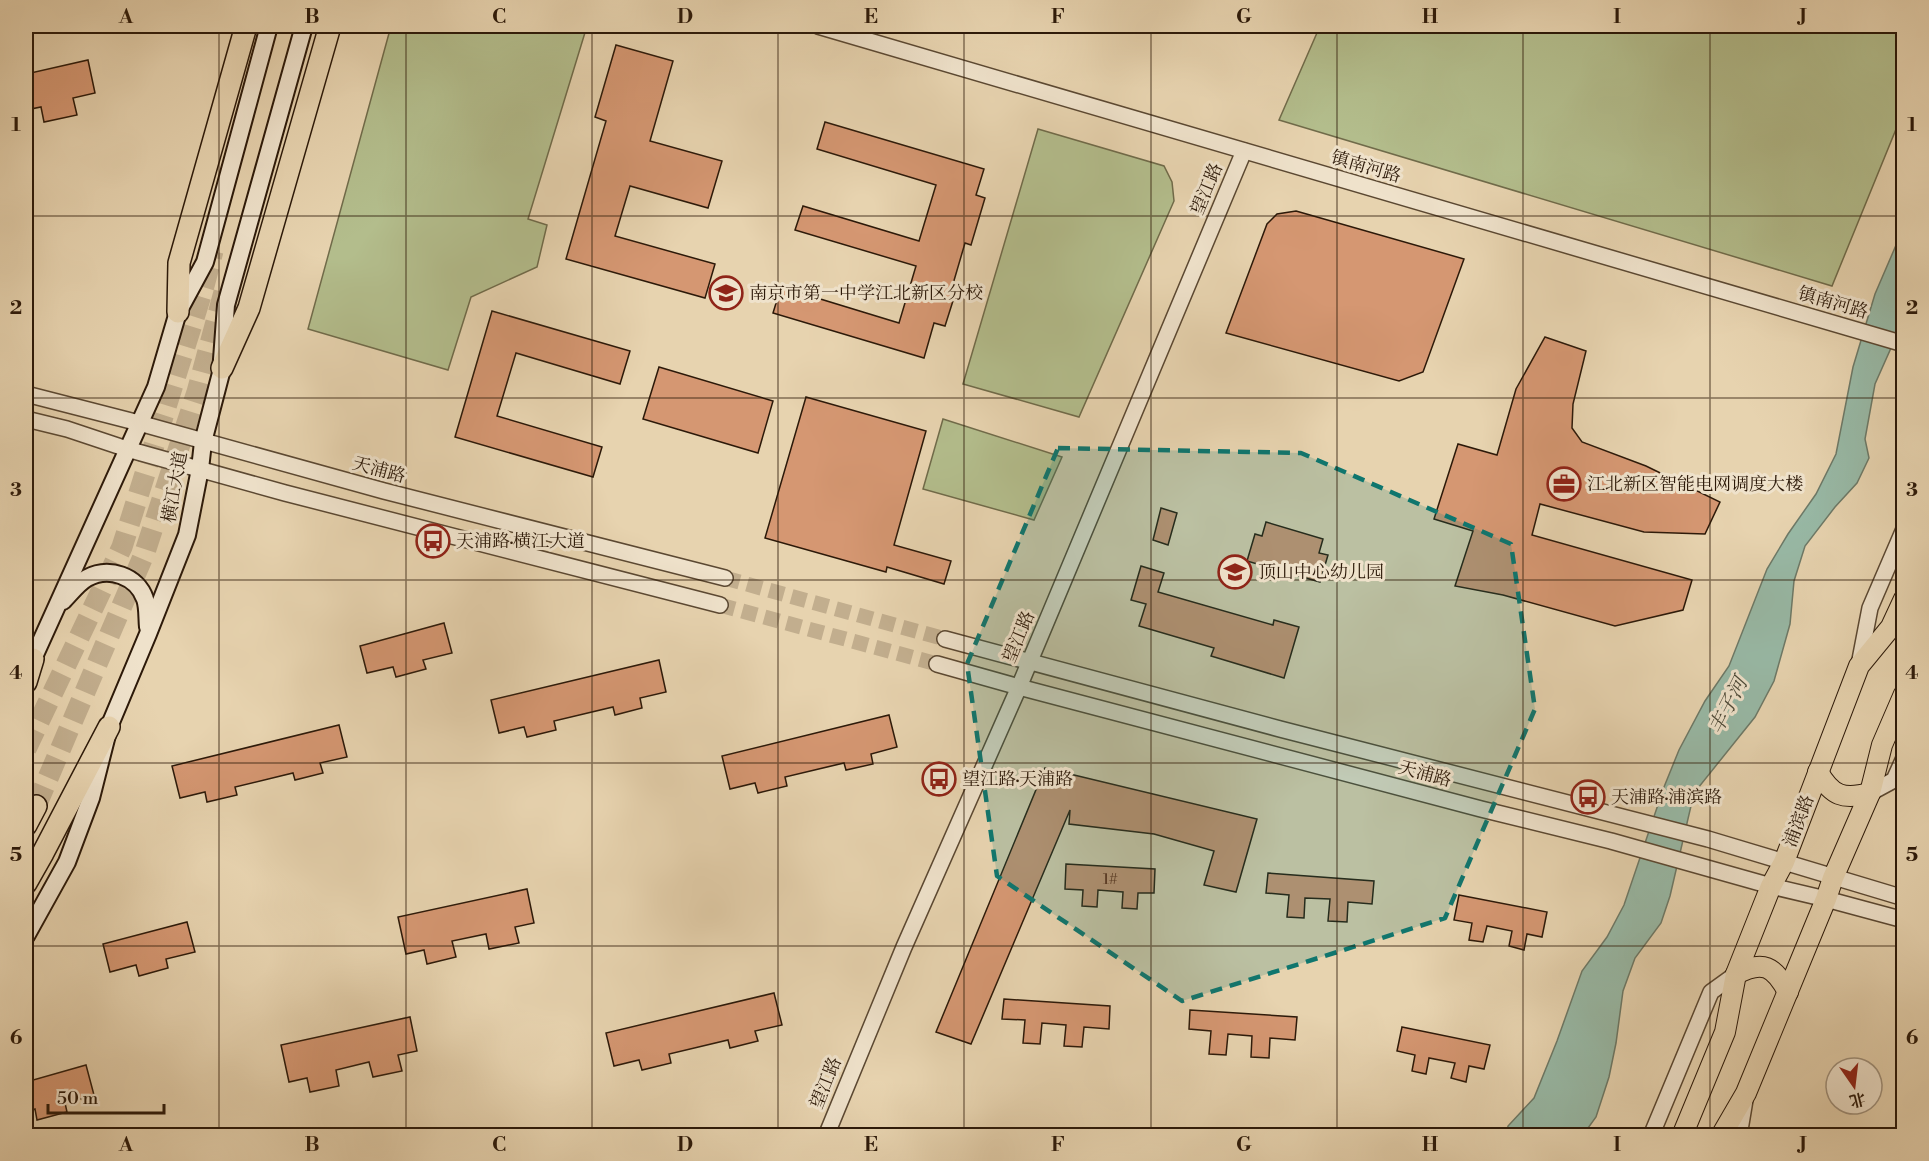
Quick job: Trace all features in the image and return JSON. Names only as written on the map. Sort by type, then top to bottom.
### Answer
[{"type":"highway","points":[[178,312],[179,263],[246,26]]},
{"type":"highway","points":[[222,368],[249,308],[330,26]]},
{"type":"highway","points":[[26,682],[29,662]]},
{"type":"highway","points":[[26,883],[109,727]]},
{"type":"highway","points":[[26,825],[36,806]]},
{"type":"main road","points":[[29,662],[156,387],[178,312],[205,262],[269,26]]},
{"type":"main road","name":"横江大道","points":[[26,936],[68,862],[91,798],[109,727],[187,535],[203,442],[222,368],[226,305],[304,26]]},
{"type":"main road","points":[[55,609],[87,578],[107,572],[124,575],[138,585],[146,600],[148,634]]},
{"type":"main road","name":"浦滨路","points":[[1682,1136],[1725,1032],[1736,974],[1771,886],[1784,862],[1859,666],[1892,627],[1904,598]]},
{"type":"main road","points":[[1721,1136],[1746,1093],[1788,992],[1833,878],[1870,793],[1882,745],[1904,694]]},
{"type":"main road","points":[[1818,772],[1825,783],[1839,795],[1855,797],[1870,793]]},
{"type":"main road","points":[[1736,974],[1749,968],[1767,968],[1779,975],[1788,992]]},
{"type":"street","name":"镇南河路","points":[[818,26],[1904,344]]},
{"type":"street","name":"望江路","points":[[826,1136],[904,947],[1030,662],[1244,151]]},
{"type":"street","name":"天浦路","points":[[26,393],[396,494],[725,578]]},
{"type":"street","points":[[26,418],[285,493],[720,605]]},
{"type":"street","name":"浦滨路","points":[[1859,666],[1870,608],[1904,529]]},
{"type":"street","name":"天浦路","points":[[945,639],[1280,729],[1708,839],[1904,898]]},
{"type":"street","name":"天浦路","points":[[937,664],[1904,920]]},
{"type":"street","points":[[1870,793],[1894,780],[1904,758]]},
{"type":"street","points":[[1651,1136],[1711,992],[1736,974]]},
{"type":"street","points":[[1739,1136],[1746,1093]]},
{"type":"highlighted area","points":[[1058,448],[1301,453],[1511,544],[1535,709],[1445,918],[1182,1001],[997,876],[967,664]]},
{"type":"shaded area","points":[[391,26],[587,26],[528,219],[547,225],[537,267],[471,297],[448,370],[308,329]]},
{"type":"shaded area","points":[[1320,26],[1903,26],[1903,112],[1832,286],[1279,120]]},
{"type":"shaded area","points":[[1038,129],[1164,166],[1172,182],[1174,201],[1079,417],[963,384]]},
{"type":"shaded area","points":[[943,419],[1062,457],[1034,520],[923,489]]},
{"type":"water","name":"丰子河","points":[[1903,229],[1903,321],[1875,384],[1865,439],[1869,458],[1857,483],[1805,546],[1794,581],[1790,624],[1774,681],[1755,717],[1694,793],[1670,896],[1661,923],[1635,958],[1623,991],[1609,1077],[1596,1117],[1583,1135],[1506,1136],[1508,1126],[1534,1098],[1582,971],[1607,937],[1624,905],[1679,750],[1705,701],[1729,666],[1767,569],[1816,494],[1836,454],[1853,367],[1875,294]]},
{"type":"building","points":[[616,45],[673,61],[650,141],[722,161],[708,208],[630,186],[615,236],[715,264],[705,298],[566,259],[606,121],[595,117]]},
{"type":"building","points":[[88,60],[95,93],[73,98],[77,115],[44,122],[41,107],[26,110],[26,74]]},
{"type":"building","points":[[825,122],[984,169],[976,195],[985,198],[971,245],[965,243],[953,284],[958,285],[945,326],[934,323],[924,358],[773,313],[781,287],[899,323],[916,266],[795,230],[803,206],[919,241],[936,185],[817,149]]},
{"type":"building","points":[[1296,211],[1464,259],[1423,372],[1399,381],[1226,333],[1267,224],[1277,214]]},
{"type":"building","points":[[492,311],[630,351],[620,384],[516,353],[497,416],[602,447],[593,477],[455,437]]},
{"type":"building","name":"江北新区智能电网调度大楼","points":[[1545,337],[1586,351],[1573,404],[1572,428],[1582,442],[1646,466],[1720,502],[1705,534],[1644,532],[1540,504],[1532,535],[1692,580],[1683,610],[1615,626],[1503,595],[1455,586],[1473,531],[1434,519],[1458,444],[1497,455],[1516,389]]},
{"type":"building","points":[[659,367],[773,401],[758,453],[643,419]]},
{"type":"building","points":[[806,397],[926,431],[894,545],[951,561],[944,584],[887,567],[886,572],[765,538]]},
{"type":"building","points":[[1161,508],[1177,513],[1168,545],[1153,540]]},
{"type":"building","points":[[1266,522],[1323,539],[1319,553],[1328,555],[1320,582],[1247,561],[1255,534],[1262,536]]},
{"type":"building","points":[[1141,566],[1164,573],[1158,592],[1273,625],[1274,620],[1299,627],[1284,678],[1211,656],[1214,648],[1139,626],[1146,604],[1131,600]]},
{"type":"building","points":[[444,623],[452,653],[423,660],[426,669],[396,677],[393,667],[367,673],[360,646]]},
{"type":"building","points":[[659,660],[666,692],[640,698],[642,708],[615,715],[613,707],[554,721],[556,730],[527,737],[524,727],[499,733],[491,700]]},
{"type":"building","points":[[889,715],[897,747],[871,754],[873,764],[846,770],[844,763],[785,777],[787,786],[758,793],[755,783],[730,789],[722,756]]},
{"type":"building","points":[[339,725],[347,757],[320,763],[323,773],[295,780],[293,773],[235,787],[237,795],[207,802],[205,792],[180,798],[172,766]]},
{"type":"building","points":[[1045,768],[1257,819],[1236,892],[1204,885],[1214,851],[1154,834],[1069,824],[1070,810],[971,1044],[936,1032]]},
{"type":"building","points":[[1066,864],[1155,869],[1154,893],[1138,893],[1137,909],[1122,908],[1123,892],[1098,890],[1097,907],[1082,906],[1083,890],[1065,889]]},
{"type":"building","points":[[1268,873],[1374,881],[1372,904],[1348,902],[1347,922],[1328,921],[1330,899],[1305,898],[1304,918],[1287,917],[1289,895],[1266,893]]},
{"type":"building","points":[[527,889],[534,923],[515,927],[519,943],[489,949],[486,934],[452,941],[456,957],[427,964],[424,950],[406,954],[398,917]]},
{"type":"building","points":[[1459,895],[1547,912],[1542,937],[1527,934],[1524,950],[1509,946],[1512,931],[1487,926],[1483,942],[1469,940],[1472,923],[1454,920]]},
{"type":"building","points":[[187,922],[195,952],[166,959],[168,968],[139,976],[136,965],[110,972],[103,944]]},
{"type":"building","points":[[774,993],[782,1025],[755,1031],[758,1041],[730,1048],[728,1040],[669,1054],[671,1063],[642,1070],[639,1060],[614,1066],[606,1033]]},
{"type":"building","points":[[1004,999],[1110,1006],[1109,1029],[1084,1027],[1082,1047],[1064,1046],[1066,1025],[1042,1023],[1040,1044],[1023,1043],[1025,1020],[1002,1019]]},
{"type":"building","points":[[1190,1010],[1297,1017],[1295,1040],[1270,1038],[1269,1058],[1251,1057],[1252,1036],[1228,1034],[1226,1055],[1209,1054],[1211,1031],[1189,1029]]},
{"type":"building","points":[[410,1017],[417,1051],[398,1055],[402,1071],[373,1077],[369,1062],[336,1070],[339,1086],[310,1092],[307,1078],[289,1082],[281,1045]]},
{"type":"building","points":[[1402,1027],[1490,1045],[1484,1069],[1469,1066],[1466,1082],[1451,1078],[1455,1063],[1429,1058],[1426,1074],[1412,1071],[1415,1055],[1397,1051]]},
{"type":"building","points":[[86,1065],[94,1095],[65,1103],[67,1112],[37,1120],[35,1109],[26,1112],[26,1082]]},
{"type":"tunnel","points":[[26,749],[122,547],[213,251]]},
{"type":"tunnel","points":[[36,806],[145,552],[197,392],[224,292]]},
{"type":"tunnel","points":[[725,578],[945,639]]},
{"type":"tunnel","points":[[720,605],[937,664]]},
{"type":"place","name":"南京市第一中学江北新区分校","points":[[726,293]]},
{"type":"place","name":"江北新区智能电网调度大楼","points":[[1564,484]]},
{"type":"place","name":"天浦路·横江大道","points":[[433,541]]},
{"type":"place","name":"顶山中心幼儿园","points":[[1235,572]]},
{"type":"place","name":"望江路·天浦路","points":[[939,779]]},
{"type":"place","name":"天浦路·浦滨路","points":[[1588,797]]}]
